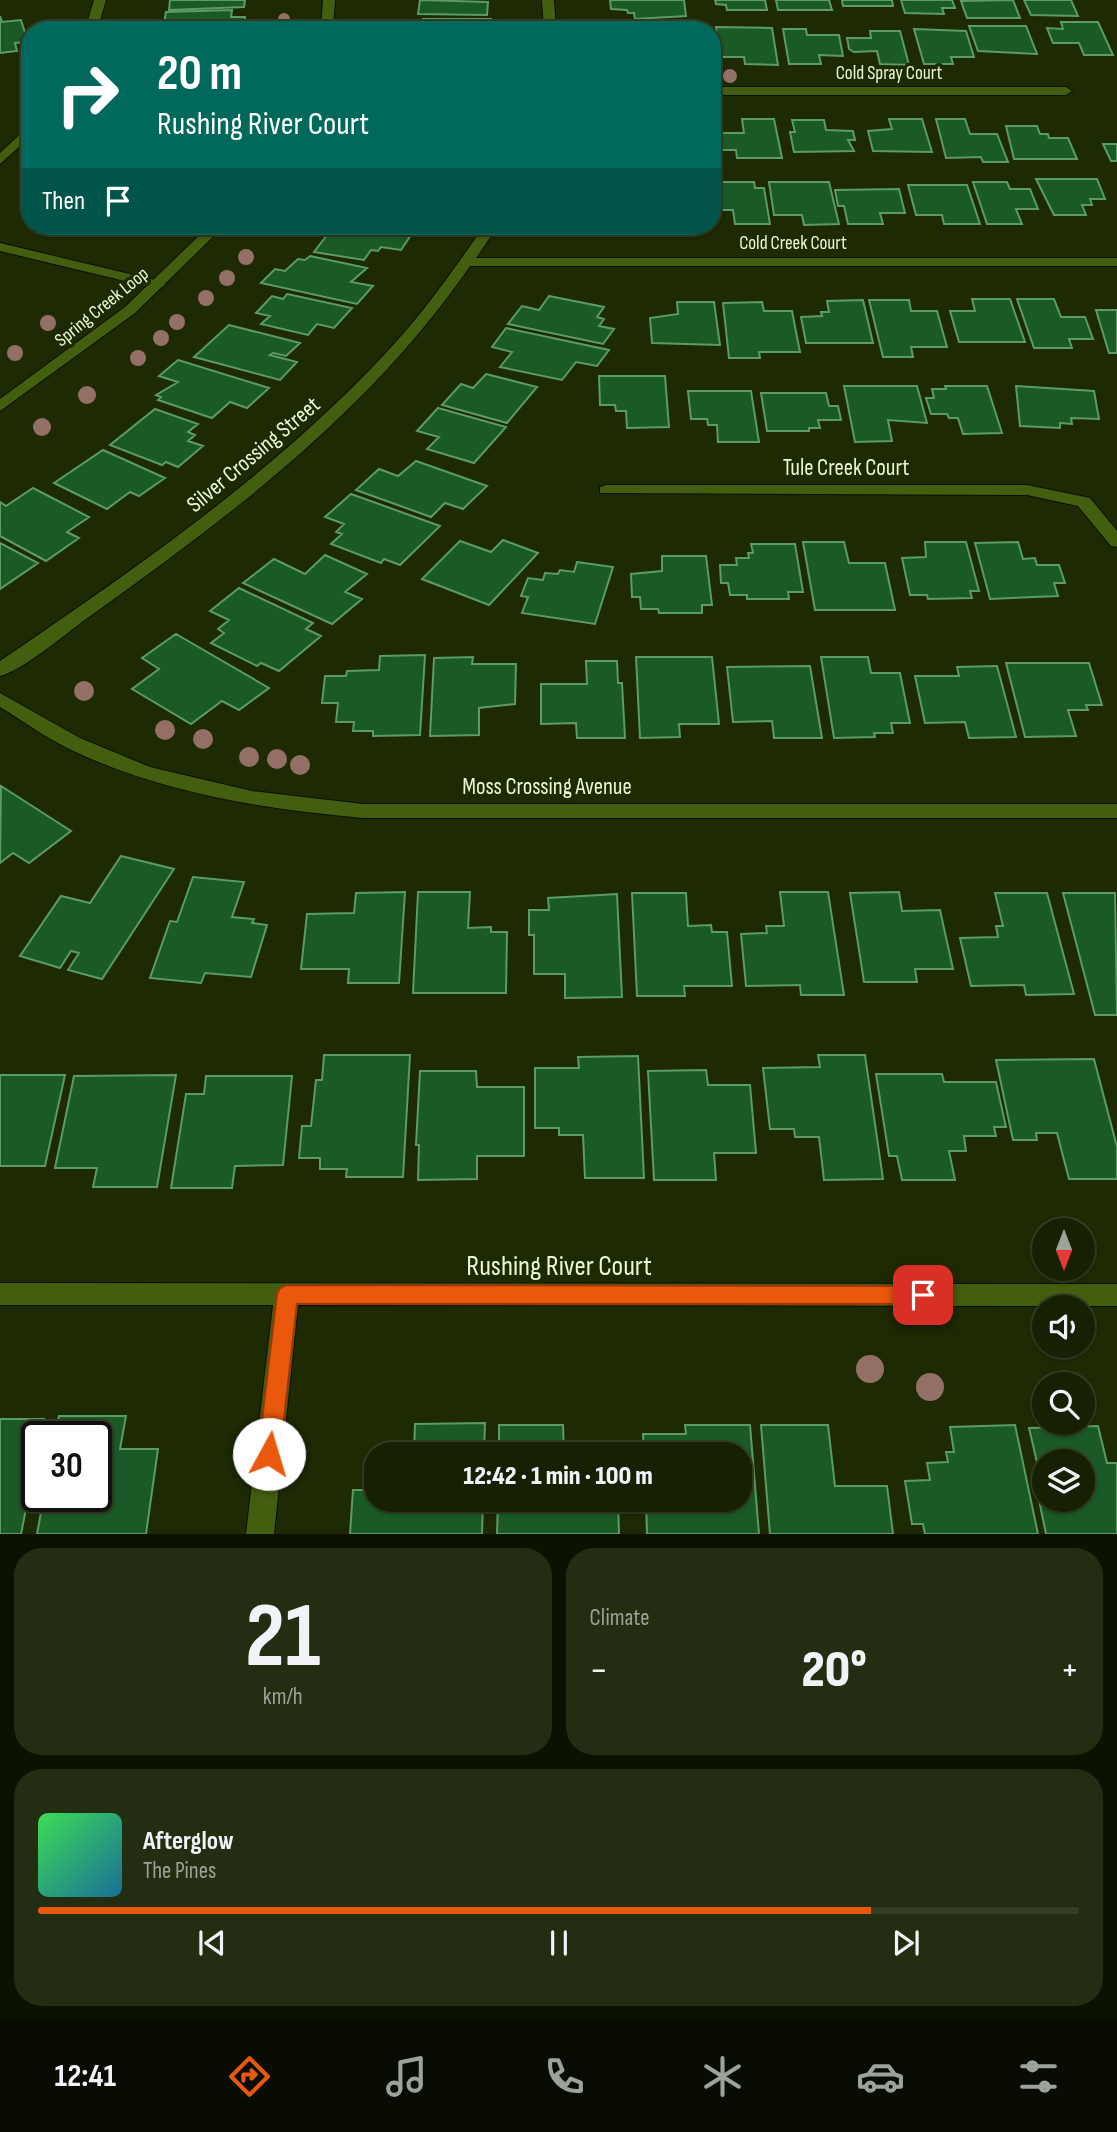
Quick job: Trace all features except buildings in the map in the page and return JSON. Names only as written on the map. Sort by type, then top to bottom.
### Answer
[{"type":"street","points":[[94,21],[100,0]]},
{"type":"street","points":[[328,21],[329,0]]},
{"type":"street","points":[[548,0],[549,21]]},
{"type":"street","name":"Cold Spray Court","points":[[721,91],[1066,91]]},
{"type":"street","points":[[0,160],[21,138]]},
{"type":"street","name":"Spring Creek Loop","points":[[0,406],[65,360],[158,285],[208,235]]},
{"type":"street","name":"Silver Crossing Street","points":[[0,670],[150,567],[266,476],[326,424],[392,358],[469,262],[486,235]]},
{"type":"street","points":[[0,247],[158,285]]},
{"type":"street","name":"Cold Creek Court","points":[[469,262],[1117,262]]},
{"type":"street","name":"Tule Creek Court","points":[[606,490],[1027,490],[1084,502],[1117,542]]},
{"type":"street","name":"Moss Crossing Avenue","points":[[0,699],[72,743],[138,771],[211,792],[280,804],[363,811],[1117,811]]},
{"type":"street","name":"Rushing River Court","points":[[0,1294],[1117,1295]]},
{"type":"street","points":[[260,1534],[287,1294]]},
{"type":"route","points":[[269,1454],[287,1294],[923,1295]]}]
